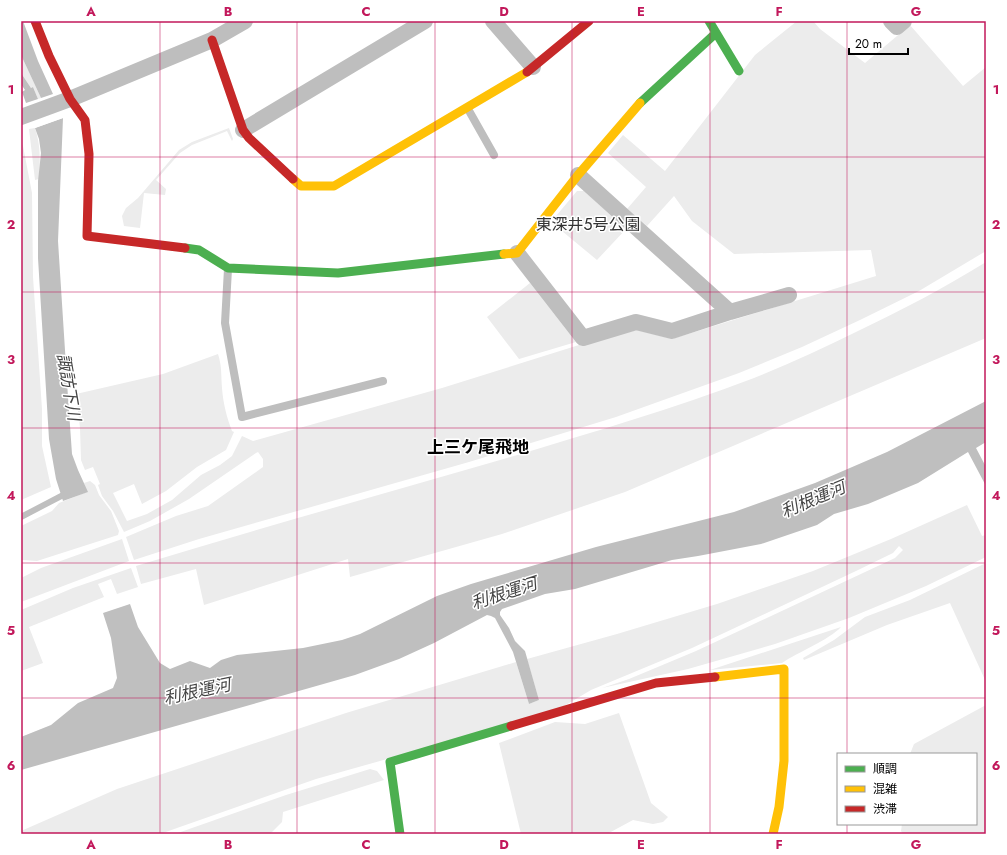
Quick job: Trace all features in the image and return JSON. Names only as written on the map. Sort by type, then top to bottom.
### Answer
[{"type":"street","points":[[35,21],[49,56],[70,100],[85,120],[89,154],[87,236],[200,250],[228,268],[338,273],[517,253],[578,175],[638,105],[716,33]]},
{"type":"street","points":[[21,117],[70,100],[212,40],[245,21]]},
{"type":"street","points":[[243,130],[426,21]]},
{"type":"street","points":[[493,21],[534,67]]},
{"type":"street","points":[[212,40],[243,130],[249,138],[301,186],[334,186],[526,74],[589,21]]},
{"type":"street","points":[[709,21],[739,71]]},
{"type":"street","points":[[891,21],[897,27],[904,21]]},
{"type":"street","points":[[578,175],[730,312]]},
{"type":"street","points":[[517,253],[583,338],[636,322],[672,331],[789,295]]},
{"type":"street","points":[[400,834],[390,762],[656,683],[784,668],[784,761],[780,807],[773,834]]},
{"type":"lane","points":[[467,108],[494,155]]},
{"type":"lane","points":[[228,268],[225,323],[242,417],[383,381]]},
{"type":"green space","points":[[797,21],[813,21],[820,29],[865,63],[910,25],[963,86],[986,67],[986,251],[919,291],[802,347],[739,373],[616,417],[469,462],[199,539],[134,560],[126,537],[176,516],[208,506],[263,467],[263,459],[258,452],[256,453],[189,499],[150,521],[124,532],[113,511],[102,496],[98,485],[100,484],[93,467],[85,470],[81,460],[80,428],[76,394],[163,374],[218,354],[221,367],[224,405],[230,426],[234,432],[226,450],[197,467],[166,491],[142,504],[134,484],[113,493],[127,521],[147,514],[172,500],[201,475],[220,465],[232,456],[242,436],[253,441],[442,388],[579,345],[637,330],[672,339],[876,276],[871,250],[734,254],[692,221],[674,196],[647,226],[627,209],[646,187],[608,153],[623,135],[665,171],[755,55]]},
{"type":"green space","points":[[21,57],[41,98],[38,99],[33,87],[31,88],[21,73]]},
{"type":"green space","points":[[35,128],[40,160],[39,179],[35,180],[29,129]]},
{"type":"green space","points":[[229,128],[233,139],[232,141],[227,131],[192,145],[180,153],[156,180],[166,189],[165,195],[144,193],[140,228],[124,226],[122,216],[126,208],[138,198],[179,150],[192,142]]},
{"type":"green space","points":[[21,142],[32,193],[33,277],[42,409],[42,446],[51,487],[21,500]]},
{"type":"green space","name":"東深井5号公園","points":[[577,191],[584,191],[626,229],[597,260],[551,222]]},
{"type":"green space","points":[[986,262],[986,338],[625,492],[502,534],[350,577],[348,559],[204,605],[196,569],[141,584],[136,566],[600,430],[693,400],[754,378],[819,350],[891,315],[939,290]]},
{"type":"green space","points":[[530,283],[576,342],[519,359],[487,317]]},
{"type":"green space","points":[[90,481],[95,485],[99,495],[111,511],[119,531],[118,535],[37,561],[21,561],[21,526],[52,511],[59,503],[87,492],[84,483]]},
{"type":"green space","points":[[967,505],[982,536],[986,535],[986,557],[926,586],[849,618],[775,644],[688,669],[602,688],[629,679],[696,651],[895,558],[903,550],[899,546],[893,553],[856,571],[692,648],[591,690],[554,712],[316,779],[160,834],[21,834],[21,831],[117,789],[346,713],[516,662],[529,704],[539,700],[527,659],[717,604],[813,571],[891,539]]},
{"type":"green space","points":[[122,539],[129,561],[21,602],[21,578],[41,568]]},
{"type":"green space","points":[[986,563],[986,682],[950,603],[887,625],[804,660],[803,658],[834,640],[865,617],[910,600]]},
{"type":"green space","points":[[131,568],[138,587],[117,594],[111,579],[98,584],[104,597],[29,627],[43,663],[21,671],[21,610],[73,588]]},
{"type":"green space","points":[[841,627],[829,637],[782,663],[710,670]]},
{"type":"green space","points":[[986,705],[986,834],[903,834],[901,831],[902,825],[977,825],[977,753],[910,753],[914,744]]},
{"type":"green space","points":[[619,713],[651,803],[668,817],[663,822],[653,824],[633,820],[607,834],[521,834],[499,743],[555,722],[585,724]]},
{"type":"green space","points":[[370,769],[377,771],[384,780],[283,812],[282,822],[270,834],[175,834],[286,795]]},
{"type":"water","points":[[21,21],[23,21],[38,61],[53,94],[41,98],[21,55]]},
{"type":"water","points":[[21,73],[31,88],[33,87],[38,99],[26,103],[22,92],[25,90],[21,84]]},
{"type":"water","points":[[63,118],[58,241],[68,397],[72,454],[88,492],[63,501],[56,479],[49,439],[38,258],[38,181],[41,153],[39,139],[35,128]]},
{"type":"water","name":"利根運河","points":[[986,401],[986,442],[976,448],[986,467],[986,486],[968,452],[918,483],[868,504],[834,514],[817,525],[761,544],[672,560],[575,589],[545,594],[502,609],[500,615],[509,628],[515,641],[525,651],[539,700],[529,704],[513,652],[495,618],[487,615],[434,643],[399,659],[355,675],[21,770],[21,737],[51,725],[78,703],[113,688],[117,678],[111,638],[103,613],[130,604],[138,627],[160,663],[170,669],[190,661],[210,668],[221,660],[237,655],[303,648],[342,640],[360,634],[437,596],[471,584],[596,547],[734,512],[815,483],[887,452]]},
{"type":"pier","points":[[62,116],[63,118],[35,128],[34,126]]},
{"type":"waterway","points":[[21,517],[67,493]]},
{"type":"traffic: fast","points":[[709,21],[739,71]]},
{"type":"traffic: fast","points":[[640,103],[716,33]]},
{"type":"traffic: fast","points":[[185,248],[199,250],[228,268],[338,273],[504,254]]},
{"type":"traffic: fast","points":[[400,834],[390,762],[511,726]]},
{"type":"traffic: slow","points":[[293,179],[301,186],[334,186],[527,72]]},
{"type":"traffic: slow","points":[[504,254],[517,253],[578,175],[640,103]]},
{"type":"traffic: slow","points":[[715,677],[784,669],[784,761],[779,807],[773,834]]},
{"type":"traffic: jam","points":[[35,21],[49,56],[70,99],[85,120],[89,154],[87,236],[185,248]]},
{"type":"traffic: jam","points":[[527,72],[589,21]]},
{"type":"traffic: jam","points":[[212,40],[243,130],[249,138],[293,179]]},
{"type":"traffic: jam","points":[[511,726],[656,683],[715,677]]},
{"type":"district","name":"上三ケ尾飛地","points":[[478,447]]},
{"type":"water label","name":"諏訪下川","points":[[69,387]]}]
